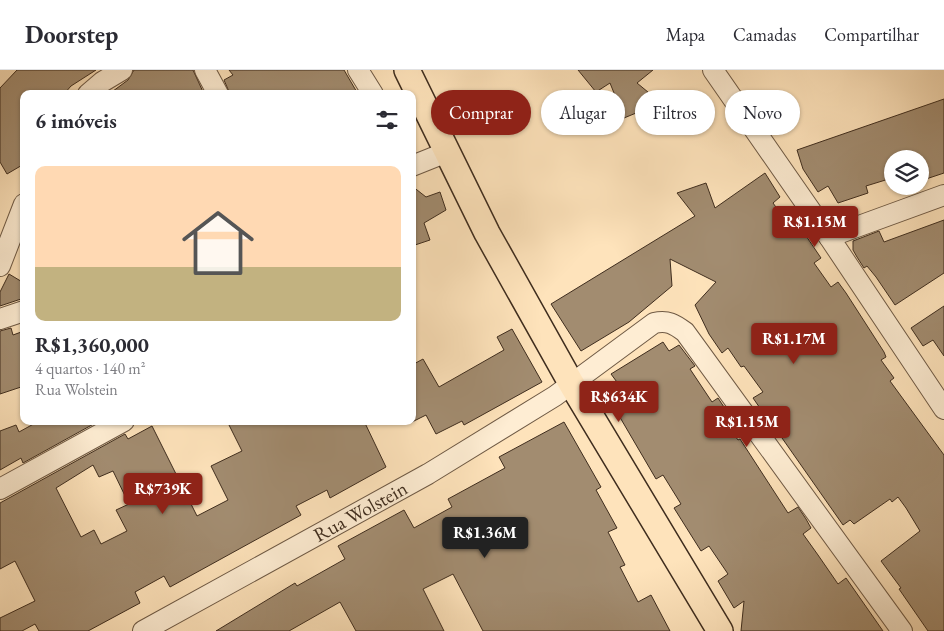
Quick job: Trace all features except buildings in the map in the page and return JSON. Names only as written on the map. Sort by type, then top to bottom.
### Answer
[{"type":"main road","points":[[407,70],[488,233],[571,384],[720,631]]},
{"type":"street","points":[[93,90],[122,70]]},
{"type":"street","points":[[205,70],[216,90]]},
{"type":"street","points":[[358,70],[370,90]]},
{"type":"street","points":[[713,70],[829,237],[944,409]]},
{"type":"street","points":[[416,162],[447,152]]},
{"type":"street","points":[[829,237],[944,195]]},
{"type":"street","points":[[0,266],[20,214]]},
{"type":"street","points":[[0,319],[20,312]]},
{"type":"street","name":"Rua Wolstein","points":[[143,631],[428,474],[555,396],[654,323],[664,321],[675,324],[685,332],[902,631]]},
{"type":"street","points":[[0,489],[117,425]]}]
